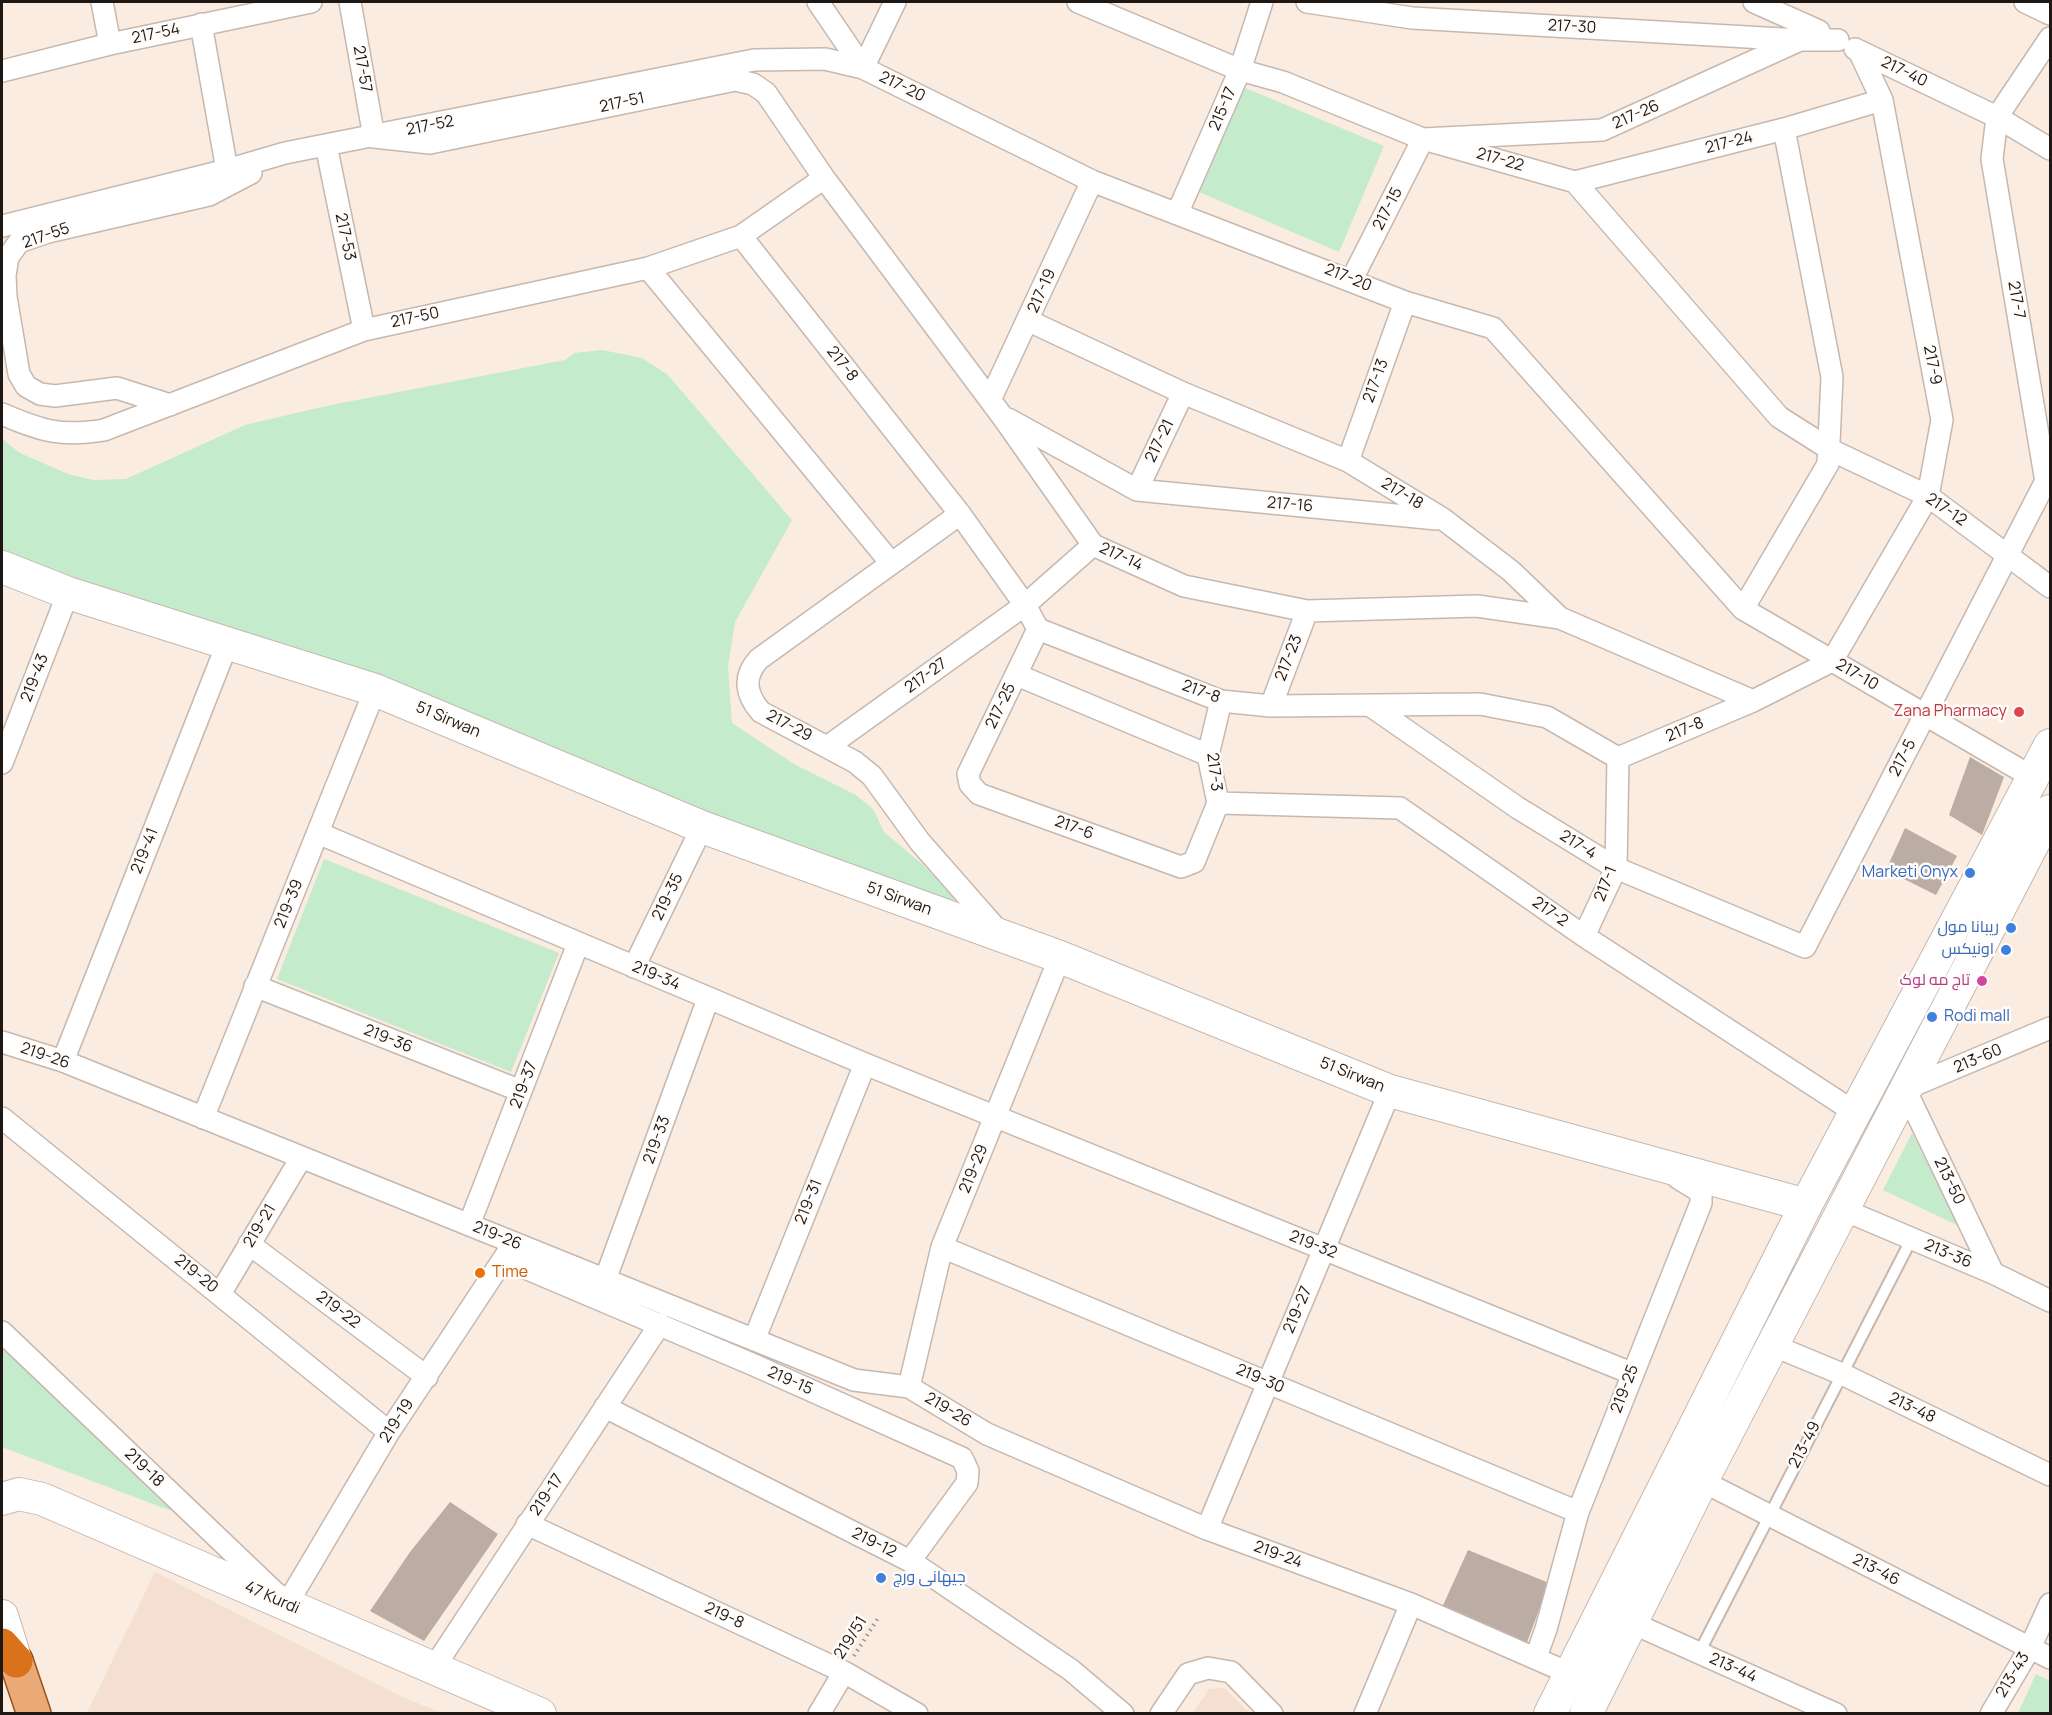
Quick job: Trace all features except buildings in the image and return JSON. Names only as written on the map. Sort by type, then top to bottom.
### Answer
[{"type":"main road","name":"51 Sirwan","points":[[2,567],[68,593],[375,690],[702,827],[1060,957],[1390,1091],[1806,1205]]},
{"type":"main road","points":[[1550,1713],[1806,1205],[2050,745]]},
{"type":"main road","points":[[1586,1713],[1702,1481],[2050,811]]},
{"type":"main road","name":"47 Kurdi","points":[[2,1499],[19,1494],[42,1498],[435,1666],[535,1712]]},
{"type":"main road","points":[[2,1616],[9,1653],[34,1713]]},
{"type":"street","points":[[102,2],[110,44]]},
{"type":"street","name":"217-54","points":[[2,71],[110,44],[311,2]]},
{"type":"street","name":"217-57","points":[[350,2],[374,137]]},
{"type":"street","points":[[818,2],[863,68],[895,2]]},
{"type":"street","name":"217-22","points":[[1078,2],[1240,70],[1283,82],[1423,139],[1575,182]]},
{"type":"street","name":"215-17","points":[[1177,214],[1240,70],[1263,2]]},
{"type":"street","name":"217-30","points":[[1307,2],[1412,18],[1804,33],[1838,40]]},
{"type":"street","points":[[1754,2],[1804,33]]},
{"type":"street","points":[[2025,2],[2050,14]]},
{"type":"street","points":[[201,24],[227,170]]},
{"type":"street","name":"217-26","points":[[1423,139],[1602,130],[1804,33]]},
{"type":"street","points":[[1997,117],[2050,38]]},
{"type":"street","name":"217-40","points":[[1838,40],[1997,117],[2050,149]]},
{"type":"street","name":"217-9","points":[[1832,661],[1928,496],[1942,420],[1882,100],[1859,51]]},
{"type":"street","name":"217-52","points":[[2,226],[227,170],[285,153],[754,60],[825,59],[863,68]]},
{"type":"street","name":"217-20","points":[[863,68],[1092,181],[1353,279],[1405,302],[1493,328],[1743,609]]},
{"type":"street","name":"217-51","points":[[374,137],[430,142],[735,80],[753,84],[766,93],[824,178]]},
{"type":"street","name":"217-24","points":[[1575,182],[1784,129],[1882,100]]},
{"type":"street","name":"217-7","points":[[1997,117],[1992,159],[2048,478]]},
{"type":"street","points":[[1743,609],[1828,464],[1831,450],[1832,378],[1784,129]]},
{"type":"street","name":"217-15","points":[[1353,279],[1423,139]]},
{"type":"street","name":"217-53","points":[[326,145],[364,330]]},
{"type":"street","name":"217-55","points":[[170,405],[117,388],[55,396],[40,394],[26,386],[19,374],[6,297],[5,275],[8,257],[19,242],[48,232],[209,195],[285,153]]},
{"type":"street","name":"217-50","points":[[2,414],[38,430],[78,434],[104,430],[364,330],[648,268],[741,236],[824,178]]},
{"type":"street","name":"217-14","points":[[824,178],[996,408],[1093,545],[1184,586],[1307,611],[1477,606],[1560,618]]},
{"type":"street","name":"217-19","points":[[996,408],[1029,321],[1092,181]]},
{"type":"street","points":[[1575,182],[1779,417],[1831,450]]},
{"type":"street","name":"217-8","points":[[741,236],[960,514],[1025,605],[1038,629],[1221,701],[1271,706],[1480,704],[1547,717],[1618,758],[1753,701],[1832,661]]},
{"type":"street","points":[[648,268],[891,563]]},
{"type":"street","name":"217-13","points":[[1348,461],[1405,302]]},
{"type":"street","name":"217-18","points":[[1029,321],[1183,393],[1348,461],[1443,519],[1511,571],[1560,618],[1753,701]]},
{"type":"street","name":"217-21","points":[[1137,490],[1183,393]]},
{"type":"street","points":[[996,408],[1137,490]]},
{"type":"street","name":"217-12","points":[[1831,450],[1928,496],[2009,554],[2050,587]]},
{"type":"street","name":"217-5","points":[[1805,947],[2048,478]]},
{"type":"street","name":"217-16","points":[[1137,490],[1443,519]]},
{"type":"street","name":"217-29","points":[[960,514],[759,659],[750,670],[748,686],[752,702],[761,712],[855,762],[872,776],[920,843],[1002,936]]},
{"type":"street","name":"217-27","points":[[827,747],[1025,605],[1093,545]]},
{"type":"street","name":"219-43","points":[[2,763],[68,593]]},
{"type":"street","name":"217-10","points":[[1743,609],[2034,778]]},
{"type":"street","name":"217-23","points":[[1271,706],[1307,611]]},
{"type":"street","name":"217-25","points":[[970,784],[968,774],[1038,629]]},
{"type":"street","name":"219-41","points":[[63,1061],[228,642]]},
{"type":"street","points":[[1017,675],[1208,755]]},
{"type":"street","name":"219-39","points":[[203,1118],[375,690]]},
{"type":"street","name":"217-3","points":[[1181,867],[1194,862],[1218,803],[1208,755],[1221,701]]},
{"type":"street","name":"217-4","points":[[1371,706],[1518,808],[1616,868],[1805,947]]},
{"type":"street","name":"217-1","points":[[1584,936],[1616,868],[1618,758]]},
{"type":"street","name":"217-6","points":[[970,784],[979,794],[1181,867]]},
{"type":"street","name":"217-2","points":[[1218,803],[1400,808],[1584,936],[1856,1113]]},
{"type":"street","name":"219-35","points":[[634,967],[702,827]]},
{"type":"street","name":"219-34","points":[[318,833],[708,999],[995,1117]]},
{"type":"street","name":"219-37","points":[[469,1225],[578,944]]},
{"type":"street","name":"219-29","points":[[909,1387],[942,1247],[1060,957]]},
{"type":"street","name":"219-36","points":[[255,986],[521,1091]]},
{"type":"street","name":"219-33","points":[[605,1280],[708,999]]},
{"type":"street","name":"213-60","points":[[1905,1089],[2050,1028]]},
{"type":"street","name":"219-26","points":[[2,1042],[63,1061],[469,1225],[509,1251],[605,1280],[854,1380],[909,1387],[987,1434]]},
{"type":"street","name":"219-31","points":[[754,1340],[865,1064]]},
{"type":"street","name":"213-50","points":[[1905,1089],[1993,1273]]},
{"type":"street","name":"219-27","points":[[1207,1529],[1390,1091]]},
{"type":"street","name":"219-32","points":[[995,1117],[1631,1373]]},
{"type":"street","name":"219-20","points":[[5,1129],[220,1294],[389,1432]]},
{"type":"street","name":"219-21","points":[[220,1294],[301,1158]]},
{"type":"street","name":"219-25","points":[[1536,1657],[1546,1629],[1578,1512],[1631,1373],[1701,1203],[1701,1192],[1694,1185],[1639,1161]]},
{"type":"street","name":"213-36","points":[[1844,1210],[1993,1273],[2050,1301]]},
{"type":"street","name":"219-22","points":[[249,1244],[427,1377]]},
{"type":"street","name":"219-30","points":[[942,1247],[1578,1512]]},
{"type":"street","name":"219-15","points":[[509,1251],[660,1324],[962,1458],[968,1471],[967,1483],[910,1561]]},
{"type":"street","name":"219-19","points":[[287,1604],[389,1432],[509,1251]]},
{"type":"street","name":"219-17","points":[[435,1666],[660,1324]]},
{"type":"street","name":"219-18","points":[[2,1332],[287,1604]]},
{"type":"street","name":"213-48","points":[[1772,1345],[1842,1374],[2050,1475]]},
{"type":"street","name":"219-12","points":[[605,1407],[910,1561],[1071,1670],[1123,1713]]},
{"type":"street","name":"219-24","points":[[987,1434],[1207,1529],[1411,1605],[1571,1674]]},
{"type":"street","name":"213-46","points":[[1702,1481],[2050,1658]]},
{"type":"street","name":"219-8","points":[[527,1524],[844,1672],[917,1713]]},
{"type":"street","name":"213-43","points":[[1991,1713],[2030,1648],[2050,1604]]},
{"type":"street","points":[[1365,1713],[1411,1605]]},
{"type":"street","name":"213-44","points":[[1630,1622],[1836,1713]]},
{"type":"street","points":[[1161,1713],[1188,1674],[1208,1668],[1231,1672],[1272,1713]]},
{"type":"street","points":[[819,1713],[844,1672]]},
{"type":"lane","name":"213-49","points":[[1699,1653],[1912,1238]]},
{"type":"path","name":"219/51","points":[[844,1672],[878,1617]]},
{"type":"shaded area","points":[[155,1572],[400,1696],[442,1713],[87,1713]]},
{"type":"shaded area","points":[[1224,1688],[1250,1713],[1193,1713],[1209,1689]]},
{"type":"green space","points":[[1243,87],[1384,146],[1339,252],[1199,192]]},
{"type":"green space","points":[[602,350],[642,358],[668,375],[792,520],[735,622],[728,667],[732,723],[794,764],[856,795],[873,809],[884,832],[922,864],[954,897],[952,915],[2,560],[2,439],[20,453],[68,474],[94,480],[126,479],[245,425],[331,405],[565,360],[574,353]]},
{"type":"green space","points":[[324,859],[559,953],[511,1072],[277,979]]},
{"type":"green space","points":[[1912,1133],[1959,1226],[1883,1190]]},
{"type":"green space","points":[[2,1348],[190,1518],[2,1447]]},
{"type":"green space","points":[[2036,1674],[2050,1681],[2050,1713],[2018,1713]]},
{"type":"place","name":"Zana Pharmacy","points":[[2019,712]]},
{"type":"place","name":"Marketi Onyx","points":[[1970,873]]},
{"type":"place","name":"ريبانا مول","points":[[2011,928]]},
{"type":"place","name":"اونيكس","points":[[2006,950]]},
{"type":"place","name":"تاج مه لوک","points":[[1982,981]]},
{"type":"place","name":"Rodi mall","points":[[1932,1017]]},
{"type":"place","name":"Time","points":[[480,1273]]},
{"type":"place","name":"جیهانی ورچ","points":[[881,1578]]}]
